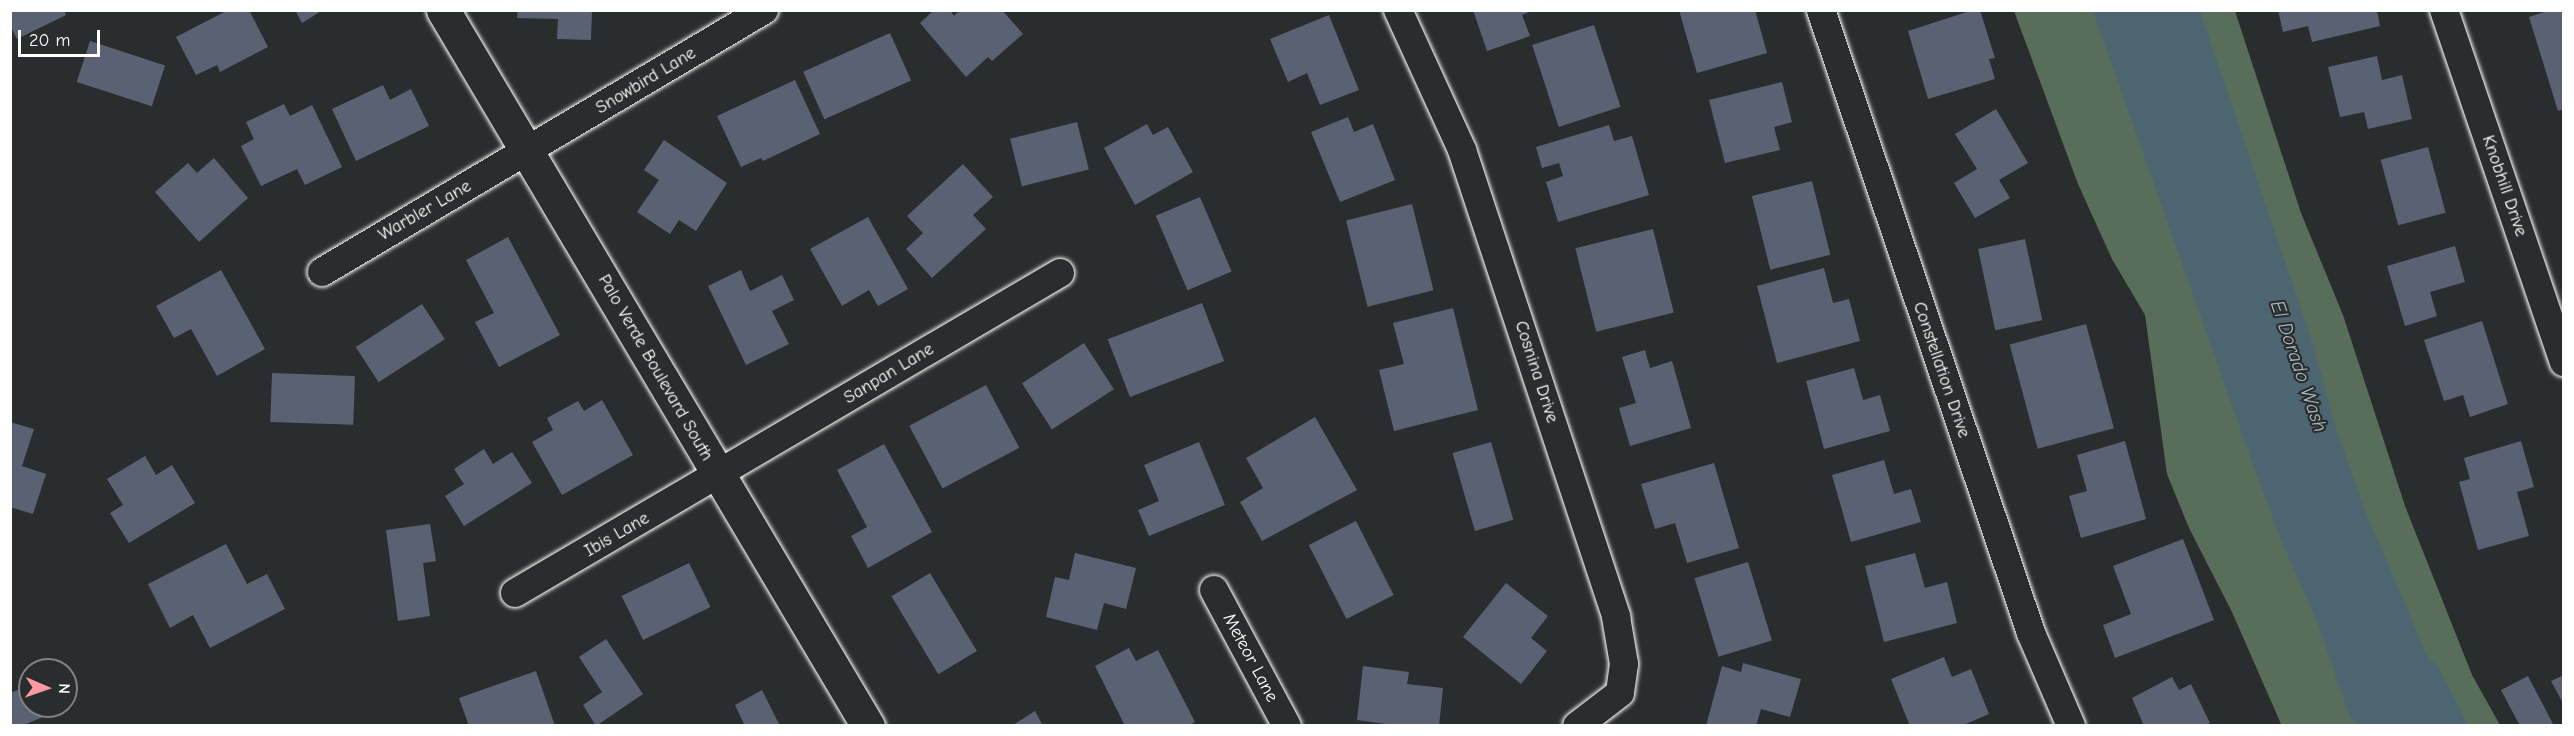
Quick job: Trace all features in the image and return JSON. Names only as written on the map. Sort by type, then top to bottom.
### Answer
[{"type":"main road","name":"Palo Verde Boulevard South","points":[[443,10],[868,726]]},
{"type":"street","name":"Snowbird Lane","points":[[527,151],[764,10]]},
{"type":"street","name":"Cosnina Drive","points":[[1398,10],[1462,150],[1616,617],[1624,664],[1620,693],[1577,726]]},
{"type":"street","name":"Constellation Drive","points":[[1821,10],[2031,633],[2070,726]]},
{"type":"street","name":"Knobhill Drive","points":[[2444,10],[2564,362]]},
{"type":"street","name":"Warbler Lane","points":[[322,272],[527,151]]},
{"type":"street","name":"Sanpan Lane","points":[[718,476],[1060,273]]},
{"type":"street","name":"Ibis Lane","points":[[515,593],[718,476]]},
{"type":"street","name":"Meteor Lane","points":[[1214,590],[1287,726]]},
{"type":"green space","points":[[2014,11],[2235,11],[2301,213],[2343,315],[2405,506],[2472,675],[2500,725],[2281,724],[2232,612],[2189,528],[2167,474],[2145,315],[2112,259],[2078,184]]},
{"type":"water","name":"El Dorado Wash","points":[[2093,11],[2200,11],[2313,344],[2335,425],[2364,508],[2429,660],[2437,664],[2468,725],[2358,725],[2350,718],[2318,624],[2281,540],[2249,454]]},
{"type":"building","points":[[10,10],[64,10],[66,15],[17,39],[10,25]]},
{"type":"building","points":[[228,10],[249,10],[268,47],[220,72],[217,65],[196,75],[176,37]]},
{"type":"building","points":[[295,10],[323,10],[302,23]]},
{"type":"building","points":[[518,10],[592,10],[591,40],[557,39],[558,19],[517,18]]},
{"type":"building","points":[[934,10],[950,10],[954,16],[960,10],[1002,10],[1023,34],[992,61],[988,57],[966,77],[920,23]]},
{"type":"building","points":[[1473,10],[1534,10],[1522,15],[1530,36],[1487,51]]},
{"type":"building","points":[[1679,10],[1755,10],[1767,53],[1697,73]]},
{"type":"building","points":[[1973,10],[1980,10],[1995,58],[1989,59],[1995,79],[1928,99],[1908,31]]},
{"type":"building","points":[[2278,10],[2377,10],[2380,26],[2312,42],[2308,26],[2283,32]]},
{"type":"building","points":[[2550,10],[2562,10],[2564,14],[2564,109],[2558,111],[2529,17]]},
{"type":"building","points":[[1329,15],[1359,90],[1320,105],[1307,73],[1288,82],[1270,39]]},
{"type":"building","points":[[1594,25],[1621,107],[1559,127],[1532,45]]},
{"type":"building","points":[[890,33],[911,81],[824,119],[803,72]]},
{"type":"building","points":[[90,41],[165,65],[152,106],[77,82]]},
{"type":"building","points":[[2377,56],[2382,80],[2402,75],[2412,119],[2368,129],[2364,112],[2340,117],[2328,67]]},
{"type":"building","points":[[795,80],[820,134],[763,161],[761,158],[741,167],[717,116]]},
{"type":"building","points":[[1782,82],[1792,122],[1774,127],[1780,150],[1725,163],[1709,100]]},
{"type":"building","points":[[383,85],[390,100],[411,89],[429,126],[356,161],[332,109]]},
{"type":"building","points":[[284,104],[290,116],[312,105],[342,167],[305,185],[297,169],[261,186],[241,146],[254,139],[246,122]]},
{"type":"building","points":[[1996,109],[2028,163],[1999,180],[2010,198],[1975,218],[1954,183],[1977,169],[1955,134]]},
{"type":"building","points":[[1348,117],[1354,132],[1373,124],[1395,180],[1340,202],[1311,132]]},
{"type":"building","points":[[1077,122],[1089,170],[1022,186],[1010,139]]},
{"type":"building","points":[[1147,124],[1153,135],[1168,127],[1193,172],[1135,205],[1104,148]]},
{"type":"building","points":[[1609,125],[1614,141],[1632,136],[1649,195],[1558,222],[1546,182],[1563,176],[1559,163],[1542,168],[1536,147]]},
{"type":"building","points":[[664,140],[727,183],[696,231],[679,220],[670,234],[637,212],[659,180],[644,170]]},
{"type":"building","points":[[2428,147],[2446,213],[2398,225],[2381,160]]},
{"type":"building","points":[[214,158],[248,198],[199,242],[155,192],[188,163],[197,173]]},
{"type":"building","points":[[963,164],[993,197],[973,215],[986,229],[932,278],[906,249],[923,233],[907,216]]},
{"type":"building","points":[[1812,181],[1830,255],[1770,270],[1752,196]]},
{"type":"building","points":[[1200,197],[1232,272],[1187,290],[1156,216]]},
{"type":"building","points":[[1412,204],[1434,290],[1368,307],[1346,220]]},
{"type":"building","points":[[868,217],[908,289],[878,306],[869,290],[842,306],[810,249]]},
{"type":"building","points":[[1653,229],[1674,312],[1596,332],[1575,248]]},
{"type":"building","points":[[508,237],[560,335],[499,367],[475,322],[494,313],[466,260]]},
{"type":"building","points":[[2025,239],[2042,320],[1995,330],[1978,249]]},
{"type":"building","points":[[2455,246],[2465,282],[2430,292],[2437,316],[2405,326],[2387,266]]},
{"type":"building","points":[[1824,268],[1833,303],[1849,299],[1860,341],[1777,363],[1757,286]]},
{"type":"building","points":[[221,270],[265,349],[217,376],[191,329],[174,338],[156,306]]},
{"type":"building","points":[[741,270],[750,291],[782,275],[794,300],[772,311],[789,344],[746,365],[708,286]]},
{"type":"building","points":[[1202,303],[1224,361],[1130,397],[1108,339]]},
{"type":"building","points":[[422,304],[445,339],[379,382],[356,347]]},
{"type":"building","points":[[1453,308],[1478,410],[1394,431],[1379,370],[1404,364],[1393,323]]},
{"type":"building","points":[[2482,321],[2508,404],[2470,417],[2463,395],[2444,401],[2424,340]]},
{"type":"building","points":[[2086,324],[2114,428],[2038,449],[2010,344]]},
{"type":"building","points":[[1084,343],[1114,389],[1052,429],[1022,383]]},
{"type":"building","points":[[1645,350],[1650,368],[1672,361],[1691,428],[1630,446],[1619,408],[1636,403],[1622,357]]},
{"type":"building","points":[[1854,368],[1863,400],[1880,395],[1890,431],[1824,449],[1806,381]]},
{"type":"building","points":[[272,373],[355,376],[353,425],[270,422]]},
{"type":"building","points":[[986,385],[1019,448],[943,489],[909,426]]},
{"type":"building","points":[[602,400],[633,455],[562,495],[532,442],[553,430],[547,418],[578,401],[584,411]]},
{"type":"building","points":[[1315,417],[1357,490],[1262,541],[1240,502],[1263,488],[1246,458]]},
{"type":"building","points":[[10,422],[34,429],[22,466],[46,474],[33,514],[10,507]]},
{"type":"building","points":[[2125,441],[2146,519],[2081,538],[2069,496],[2087,491],[2077,455]]},
{"type":"building","points":[[2521,441],[2534,487],[2517,492],[2529,536],[2478,550],[2459,482],[2470,479],[2464,458]]},
{"type":"building","points":[[1199,442],[1225,505],[1149,536],[1138,510],[1159,501],[1144,465]]},
{"type":"building","points":[[1491,442],[1513,520],[1475,531],[1453,453]]},
{"type":"building","points":[[884,444],[932,532],[868,568],[851,536],[867,527],[837,470]]},
{"type":"building","points":[[484,449],[493,464],[512,452],[532,483],[464,526],[445,496],[464,484],[454,469]]},
{"type":"building","points":[[145,456],[156,475],[172,465],[195,503],[129,543],[110,513],[123,505],[107,479]]},
{"type":"building","points":[[1884,460],[1894,494],[1911,489],[1921,522],[1851,542],[1832,475]]},
{"type":"building","points":[[1714,463],[1739,548],[1687,563],[1675,523],[1655,529],[1641,484]]},
{"type":"building","points":[[1356,521],[1394,595],[1346,619],[1309,545]]},
{"type":"building","points":[[430,524],[436,561],[423,563],[430,616],[398,621],[386,530]]},
{"type":"building","points":[[2183,539],[2214,620],[2115,658],[2103,625],[2131,614],[2113,566]]},
{"type":"building","points":[[226,544],[247,584],[267,574],[285,609],[210,648],[193,615],[170,628],[148,584]]},
{"type":"building","points":[[1075,553],[1136,568],[1126,609],[1104,603],[1097,630],[1046,617],[1055,577],[1069,580]]},
{"type":"building","points":[[1915,553],[1925,588],[1947,582],[1957,623],[1884,642],[1865,566]]},
{"type":"building","points":[[1748,562],[1772,640],[1718,657],[1694,578]]},
{"type":"building","points":[[689,563],[710,607],[643,640],[622,596]]},
{"type":"building","points":[[930,573],[977,651],[938,674],[891,596]]},
{"type":"building","points":[[1506,583],[1548,616],[1531,638],[1547,651],[1521,684],[1463,637]]},
{"type":"building","points":[[606,639],[643,694],[596,726],[583,705],[602,692],[579,657]]},
{"type":"building","points":[[1129,648],[1136,661],[1158,650],[1195,722],[1188,726],[1125,726],[1095,666]]},
{"type":"building","points":[[1944,657],[1952,677],[1971,669],[1989,714],[1961,726],[1910,726],[1891,679]]},
{"type":"building","points":[[1743,663],[1801,679],[1790,717],[1761,709],[1756,726],[1706,726],[1722,666],[1741,672]]},
{"type":"building","points":[[1363,666],[1409,672],[1407,684],[1443,688],[1439,726],[1400,726],[1357,720]]},
{"type":"building","points":[[536,671],[555,726],[469,726],[459,698]]},
{"type":"building","points":[[2564,675],[2564,705],[2551,681]]},
{"type":"building","points":[[2528,676],[2553,724],[2551,726],[2520,726],[2501,690]]},
{"type":"building","points":[[2172,677],[2179,690],[2191,684],[2210,723],[2205,726],[2144,726],[2132,698]]},
{"type":"building","points":[[18,690],[18,718],[40,718],[21,726],[10,726],[10,693]]},
{"type":"building","points":[[762,690],[780,726],[745,726],[735,705]]},
{"type":"building","points":[[1035,711],[1043,726],[1011,726]]}]
